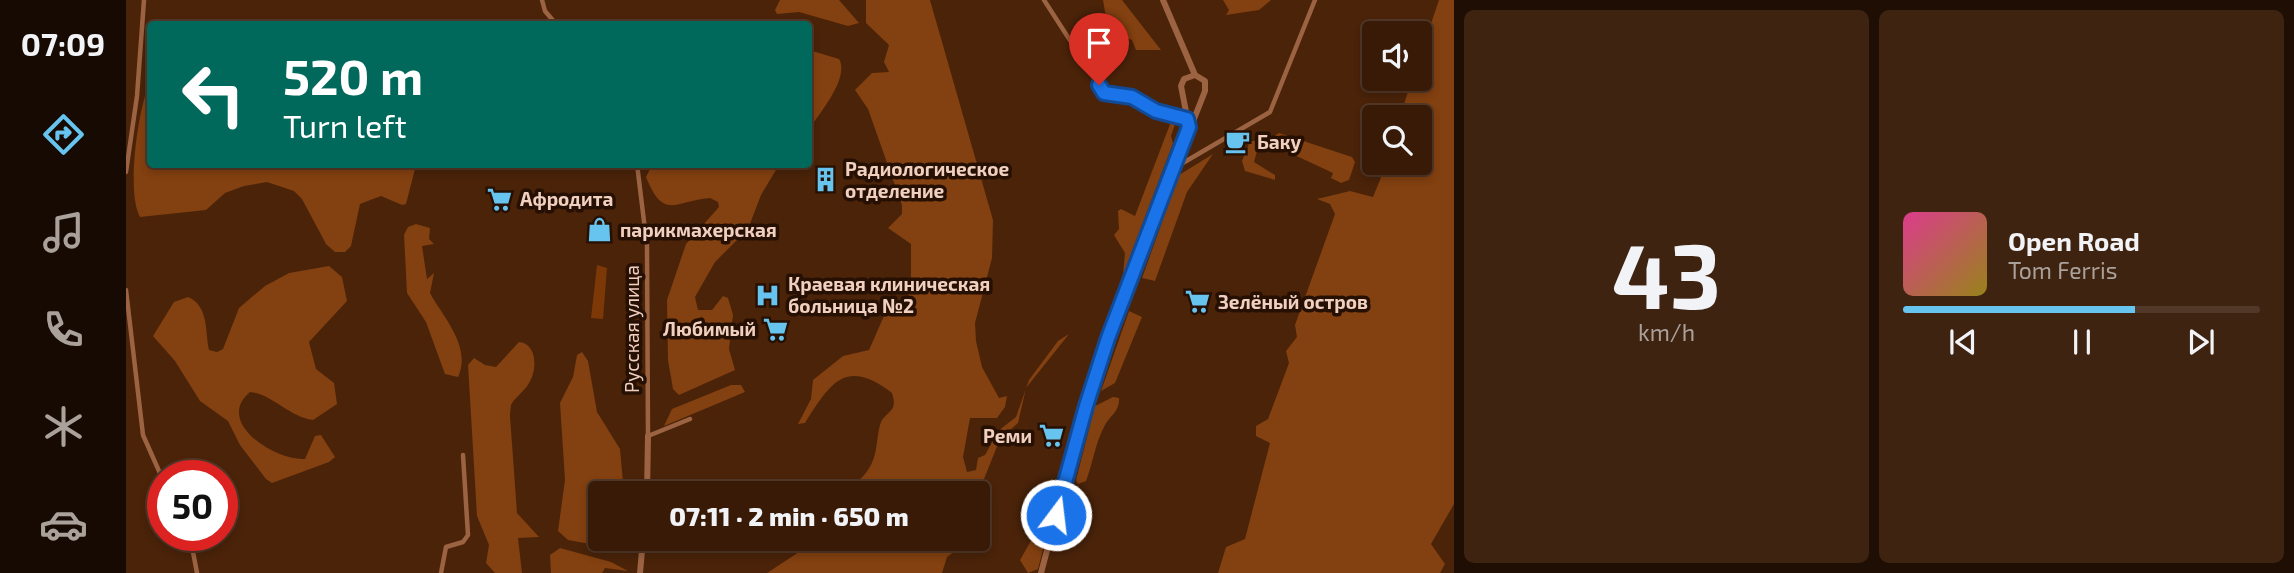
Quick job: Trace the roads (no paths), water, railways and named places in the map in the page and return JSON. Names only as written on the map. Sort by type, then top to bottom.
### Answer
[{"type":"main road","points":[[1041,573],[1099,363],[1188,123],[1206,88],[1205,81],[1195,75],[1163,0]]},
{"type":"main road","points":[[1188,123],[1181,86],[1184,79],[1195,75]]},
{"type":"main road","name":"Русская улица","points":[[647,481],[648,436]]},
{"type":"main road","points":[[640,573],[642,551]]},
{"type":"street","points":[[126,172],[137,96],[144,0]]},
{"type":"street","points":[[542,0],[545,11],[553,21]]},
{"type":"street","points":[[1044,0],[1104,93],[1132,97],[1156,111],[1188,123]]},
{"type":"street","points":[[1173,168],[1270,112],[1315,0]]},
{"type":"street","name":"Русская улица","points":[[637,168],[647,246],[648,436]]},
{"type":"street","points":[[126,290],[143,435],[154,460]]},
{"type":"street","points":[[648,436],[690,419]]},
{"type":"street","points":[[441,573],[446,547],[463,542],[468,535],[463,455]]},
{"type":"street","points":[[193,551],[197,573]]},
{"type":"place","name":"Баку","points":[[1237,142]]},
{"type":"place","name":"Радиологическое отделение","points":[[825,180]]},
{"type":"place","name":"Афродита","points":[[500,199]]},
{"type":"place","name":"парикмахерская","points":[[600,230]]},
{"type":"place","name":"Краевая клиническая больница №2","points":[[768,295]]},
{"type":"place","name":"Зелёный остров","points":[[1198,302]]},
{"type":"place","name":"Любимый","points":[[776,329]]},
{"type":"place","name":"Реми","points":[[1052,436]]}]
